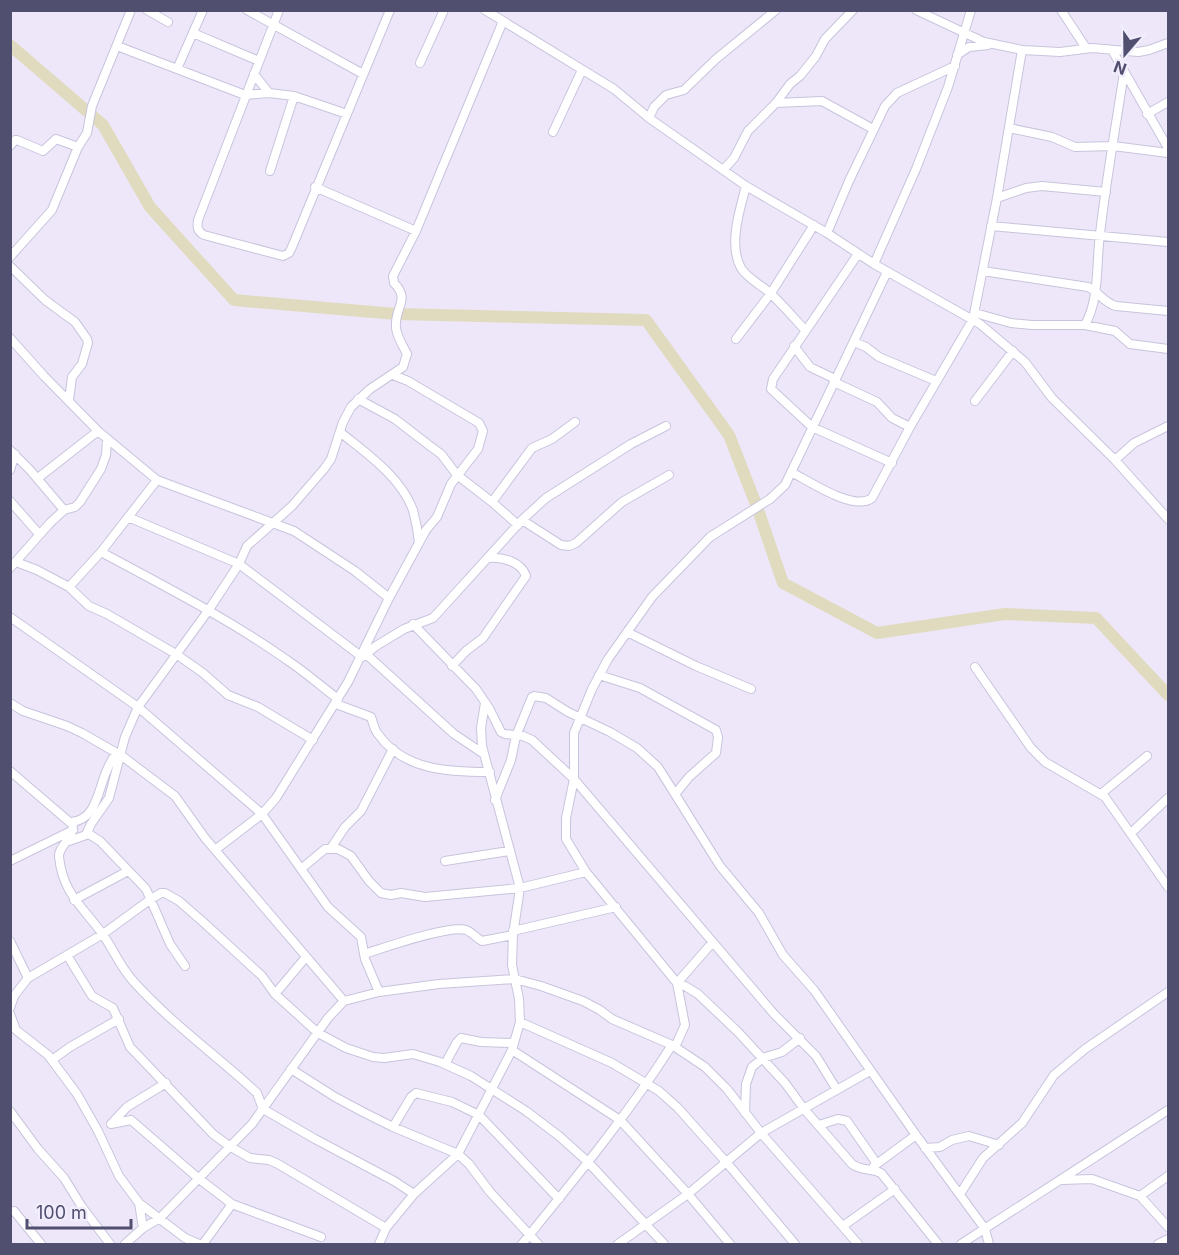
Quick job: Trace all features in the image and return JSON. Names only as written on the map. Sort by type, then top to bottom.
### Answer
[{"type":"street","points":[[10,257],[52,210],[78,147],[87,133],[92,106],[131,10]]},
{"type":"street","points":[[147,10],[168,22]]},
{"type":"street","points":[[177,69],[203,10]]},
{"type":"street","points":[[247,10],[363,74]]},
{"type":"street","points":[[279,10],[197,227],[200,233],[274,254],[287,255],[390,10]]},
{"type":"street","points":[[420,63],[444,10]]},
{"type":"street","points":[[485,10],[615,89],[649,118],[746,186],[814,225],[887,272],[974,316],[1025,362],[1052,398],[1115,460],[1168,519]]},
{"type":"street","points":[[649,118],[654,107],[666,94],[684,90],[716,59],[776,10]]},
{"type":"street","points":[[724,169],[735,158],[748,131],[809,66],[825,39],[853,10]]},
{"type":"street","points":[[916,10],[995,45]]},
{"type":"street","points":[[873,264],[916,170],[955,66],[971,10]]},
{"type":"street","points":[[1062,11],[1086,48]]},
{"type":"street","points":[[414,1194],[263,1108],[257,1093],[173,1022],[133,981],[103,934],[68,890],[59,855],[61,849],[69,841],[83,837],[87,833],[107,803],[119,754],[138,707],[208,611],[239,564],[247,546],[299,498],[331,459],[348,412],[358,399],[403,367],[407,354],[399,339],[396,326],[402,295],[393,280],[416,231],[503,21]]},
{"type":"street","points":[[193,33],[259,61]]},
{"type":"street","points":[[957,55],[969,47],[979,45],[1059,52],[1086,48],[1138,52],[1168,43]]},
{"type":"street","points":[[117,46],[245,95],[269,93],[294,96],[347,114]]},
{"type":"street","points":[[791,472],[850,502],[864,502],[872,498],[974,316],[1022,50]]},
{"type":"street","points":[[1112,50],[1168,148]]},
{"type":"street","points":[[827,233],[885,106],[897,93],[955,66]]},
{"type":"street","points":[[553,132],[582,70]]},
{"type":"street","points":[[1085,325],[1091,311],[1095,290],[1099,236],[1124,72]]},
{"type":"street","points":[[254,74],[269,93]]},
{"type":"street","points":[[270,171],[294,96]]},
{"type":"street","points":[[776,103],[822,101],[873,129]]},
{"type":"street","points":[[1147,114],[1168,102]]},
{"type":"street","points":[[1009,128],[1052,137],[1075,147],[1113,146],[1168,153]]},
{"type":"street","points":[[10,146],[17,140],[43,151],[56,139],[78,147]]},
{"type":"street","points":[[746,186],[737,219],[738,258],[742,270],[771,293],[805,330]]},
{"type":"street","points":[[997,198],[1026,188],[1042,186],[1106,192]]},
{"type":"street","points":[[315,187],[416,231]]},
{"type":"street","points":[[736,339],[771,293],[814,225]]},
{"type":"street","points":[[991,226],[1168,242]]},
{"type":"street","points":[[858,254],[794,346],[773,379],[771,389],[812,427],[892,463]]},
{"type":"street","points":[[10,266],[45,300],[75,322],[87,339],[82,364],[72,377],[69,400]]},
{"type":"street","points":[[983,271],[1079,285],[1095,290],[1109,305]]},
{"type":"street","points":[[522,1245],[648,1084],[674,1046],[685,1025],[677,983],[586,872],[566,839],[566,818],[574,779],[573,745],[579,718],[608,659],[652,597],[710,537],[780,492],[786,485],[887,272]]},
{"type":"street","points":[[1091,311],[1109,305],[1168,311]]},
{"type":"street","points":[[974,316],[1021,324],[1085,325],[1115,331],[1130,344],[1168,349]]},
{"type":"street","points":[[10,338],[98,431],[158,480],[294,531],[389,598]]},
{"type":"street","points":[[854,342],[883,358],[936,381]]},
{"type":"street","points":[[794,346],[810,368],[877,402],[892,418],[910,427]]},
{"type":"street","points":[[975,401],[1013,351]]},
{"type":"street","points":[[403,367],[408,381]]},
{"type":"street","points":[[215,850],[262,814],[276,798],[364,655],[389,598],[436,517],[457,475],[478,449],[483,436],[479,423],[408,381],[393,375]]},
{"type":"street","points":[[358,399],[411,430],[441,454],[457,475],[492,502],[520,522],[561,545],[569,546],[576,543],[622,502],[669,475]]},
{"type":"street","points":[[492,502],[532,448],[552,439],[575,422]]},
{"type":"street","points":[[364,655],[381,642],[413,624],[433,618],[520,522],[546,498],[631,444],[666,426]]},
{"type":"street","points":[[1115,460],[1134,443],[1168,426]]},
{"type":"street","points":[[38,478],[98,431]]},
{"type":"street","points":[[340,432],[388,472],[402,489],[413,512],[420,543]]},
{"type":"street","points":[[107,439],[106,455],[101,469],[80,502],[70,510],[64,510],[39,534],[13,565],[49,575],[69,586],[89,606],[176,654],[228,695],[258,707],[313,740]]},
{"type":"street","points":[[13,452],[64,510]]},
{"type":"street","points":[[11,469],[13,452]]},
{"type":"street","points":[[11,469],[24,463]]},
{"type":"street","points":[[69,586],[101,552],[158,480]]},
{"type":"street","points":[[10,501],[39,534]]},
{"type":"street","points":[[128,517],[239,564],[364,655],[454,734],[484,754]]},
{"type":"street","points":[[101,552],[208,611],[286,659],[337,701],[371,717],[378,735],[408,759],[434,769],[490,772]]},
{"type":"street","points":[[452,666],[483,638],[526,576],[514,562],[499,557],[488,558]]},
{"type":"street","points":[[10,617],[138,707],[262,814],[328,907],[361,937],[364,954],[379,992]]},
{"type":"street","points":[[413,624],[476,689],[501,732],[523,736],[532,741],[574,779],[774,1014],[816,1056],[837,1090]]},
{"type":"street","points":[[627,632],[696,666],[751,689]]},
{"type":"street","points":[[975,667],[1031,748],[1040,757],[1101,794],[1168,886]]},
{"type":"street","points":[[599,675],[640,688],[716,730],[718,737],[716,753],[689,777],[676,794]]},
{"type":"street","points":[[495,800],[511,760],[516,736],[534,696],[546,698],[579,718],[610,732],[649,757],[676,794],[720,866],[759,913],[783,955],[814,990],[985,1229],[989,1245]]},
{"type":"street","points":[[10,703],[23,711],[67,726],[119,754],[175,796],[215,850],[344,1001]]},
{"type":"street","points":[[380,1245],[386,1228],[414,1194],[458,1154],[513,1047],[520,1022],[519,999],[512,965],[513,933],[520,888],[484,754],[481,728],[485,703]]},
{"type":"street","points":[[331,848],[345,827],[361,811],[393,749]]},
{"type":"street","points":[[10,861],[72,826],[94,807],[106,770],[119,754]]},
{"type":"street","points":[[1101,794],[1147,756]]},
{"type":"street","points":[[10,771],[72,826]]},
{"type":"street","points":[[1131,833],[1168,798]]},
{"type":"street","points":[[69,841],[72,826]]},
{"type":"street","points":[[87,833],[100,841],[146,889],[170,944],[185,966]]},
{"type":"street","points":[[301,869],[318,853],[331,848],[347,852],[376,890],[387,894],[401,893],[425,897],[520,888],[586,872]]},
{"type":"street","points":[[446,861],[509,851]]},
{"type":"street","points":[[74,900],[128,871]]},
{"type":"street","points":[[10,1008],[14,996],[28,978],[103,934],[161,892],[165,892],[179,901],[262,976],[275,994],[318,1033],[346,1048],[373,1057],[384,1058],[413,1054],[445,1064],[471,1076],[560,1136],[588,1162],[664,1245]]},
{"type":"street","points":[[364,954],[423,936],[458,929],[472,933],[482,941],[616,907]]},
{"type":"street","points":[[10,941],[28,978]]},
{"type":"street","points":[[677,983],[712,943]]},
{"type":"street","points":[[67,955],[92,996],[111,1005],[130,1047],[213,1134],[250,1158],[269,1160],[278,1164],[386,1228]]},
{"type":"street","points":[[275,994],[306,957]]},
{"type":"street","points":[[125,1245],[143,1228],[160,1218],[252,1124],[335,1009],[344,1001],[379,992],[439,984],[515,980],[541,986],[583,1001],[612,1019],[674,1046],[692,1057],[716,1077],[858,1245]]},
{"type":"street","points":[[677,983],[698,994],[763,1058],[852,1164],[857,1168],[881,1173],[938,1245]]},
{"type":"street","points":[[960,1194],[983,1158],[1022,1123],[1054,1075],[1085,1049],[1168,992]]},
{"type":"street","points":[[10,1014],[16,1030],[52,1060],[77,1094],[98,1131],[119,1176],[139,1203],[185,1238],[201,1245],[232,1204]]},
{"type":"street","points":[[52,1060],[119,1019]]},
{"type":"street","points":[[520,1022],[612,1063],[648,1084],[678,1108],[795,1245]]},
{"type":"street","points":[[445,1064],[461,1038],[513,1047],[620,1120],[688,1194],[730,1245]]},
{"type":"street","points":[[745,1113],[747,1076],[752,1067],[763,1058],[782,1052],[800,1038]]},
{"type":"street","points":[[291,1069],[335,1097],[393,1127],[458,1154],[538,1245]]},
{"type":"street","points":[[618,1245],[688,1194],[761,1133],[870,1071]]},
{"type":"street","points":[[111,1124],[127,1107],[166,1083]]},
{"type":"street","points":[[393,1127],[411,1097],[416,1094],[452,1102],[479,1115],[559,1198]]},
{"type":"street","points":[[961,1245],[1168,1110]]},
{"type":"street","points":[[10,1111],[38,1149],[64,1178],[110,1245]]},
{"type":"street","points":[[819,1125],[838,1119],[847,1121],[877,1164]]},
{"type":"street","points":[[98,1131],[111,1124],[131,1120],[232,1204],[321,1237]]},
{"type":"street","points":[[868,1169],[916,1135]]},
{"type":"street","points":[[925,1148],[940,1147],[952,1140],[969,1136],[999,1145]]},
{"type":"street","points":[[935,1161],[940,1147]]},
{"type":"street","points":[[1140,1196],[1168,1176]]},
{"type":"street","points":[[1060,1180],[1092,1179],[1140,1196],[1168,1227]]},
{"type":"street","points":[[843,1226],[894,1189]]},
{"type":"street","points":[[139,1203],[143,1228]]},
{"type":"street","points":[[14,1211],[41,1245]]},
{"type":"street","points":[[1158,1245],[1168,1239]]},
{"type":"waterway","points":[[10,45],[103,125],[150,207],[234,300],[396,314],[646,320],[729,435],[783,583],[877,633],[1005,614],[1096,618],[1168,695]]}]
